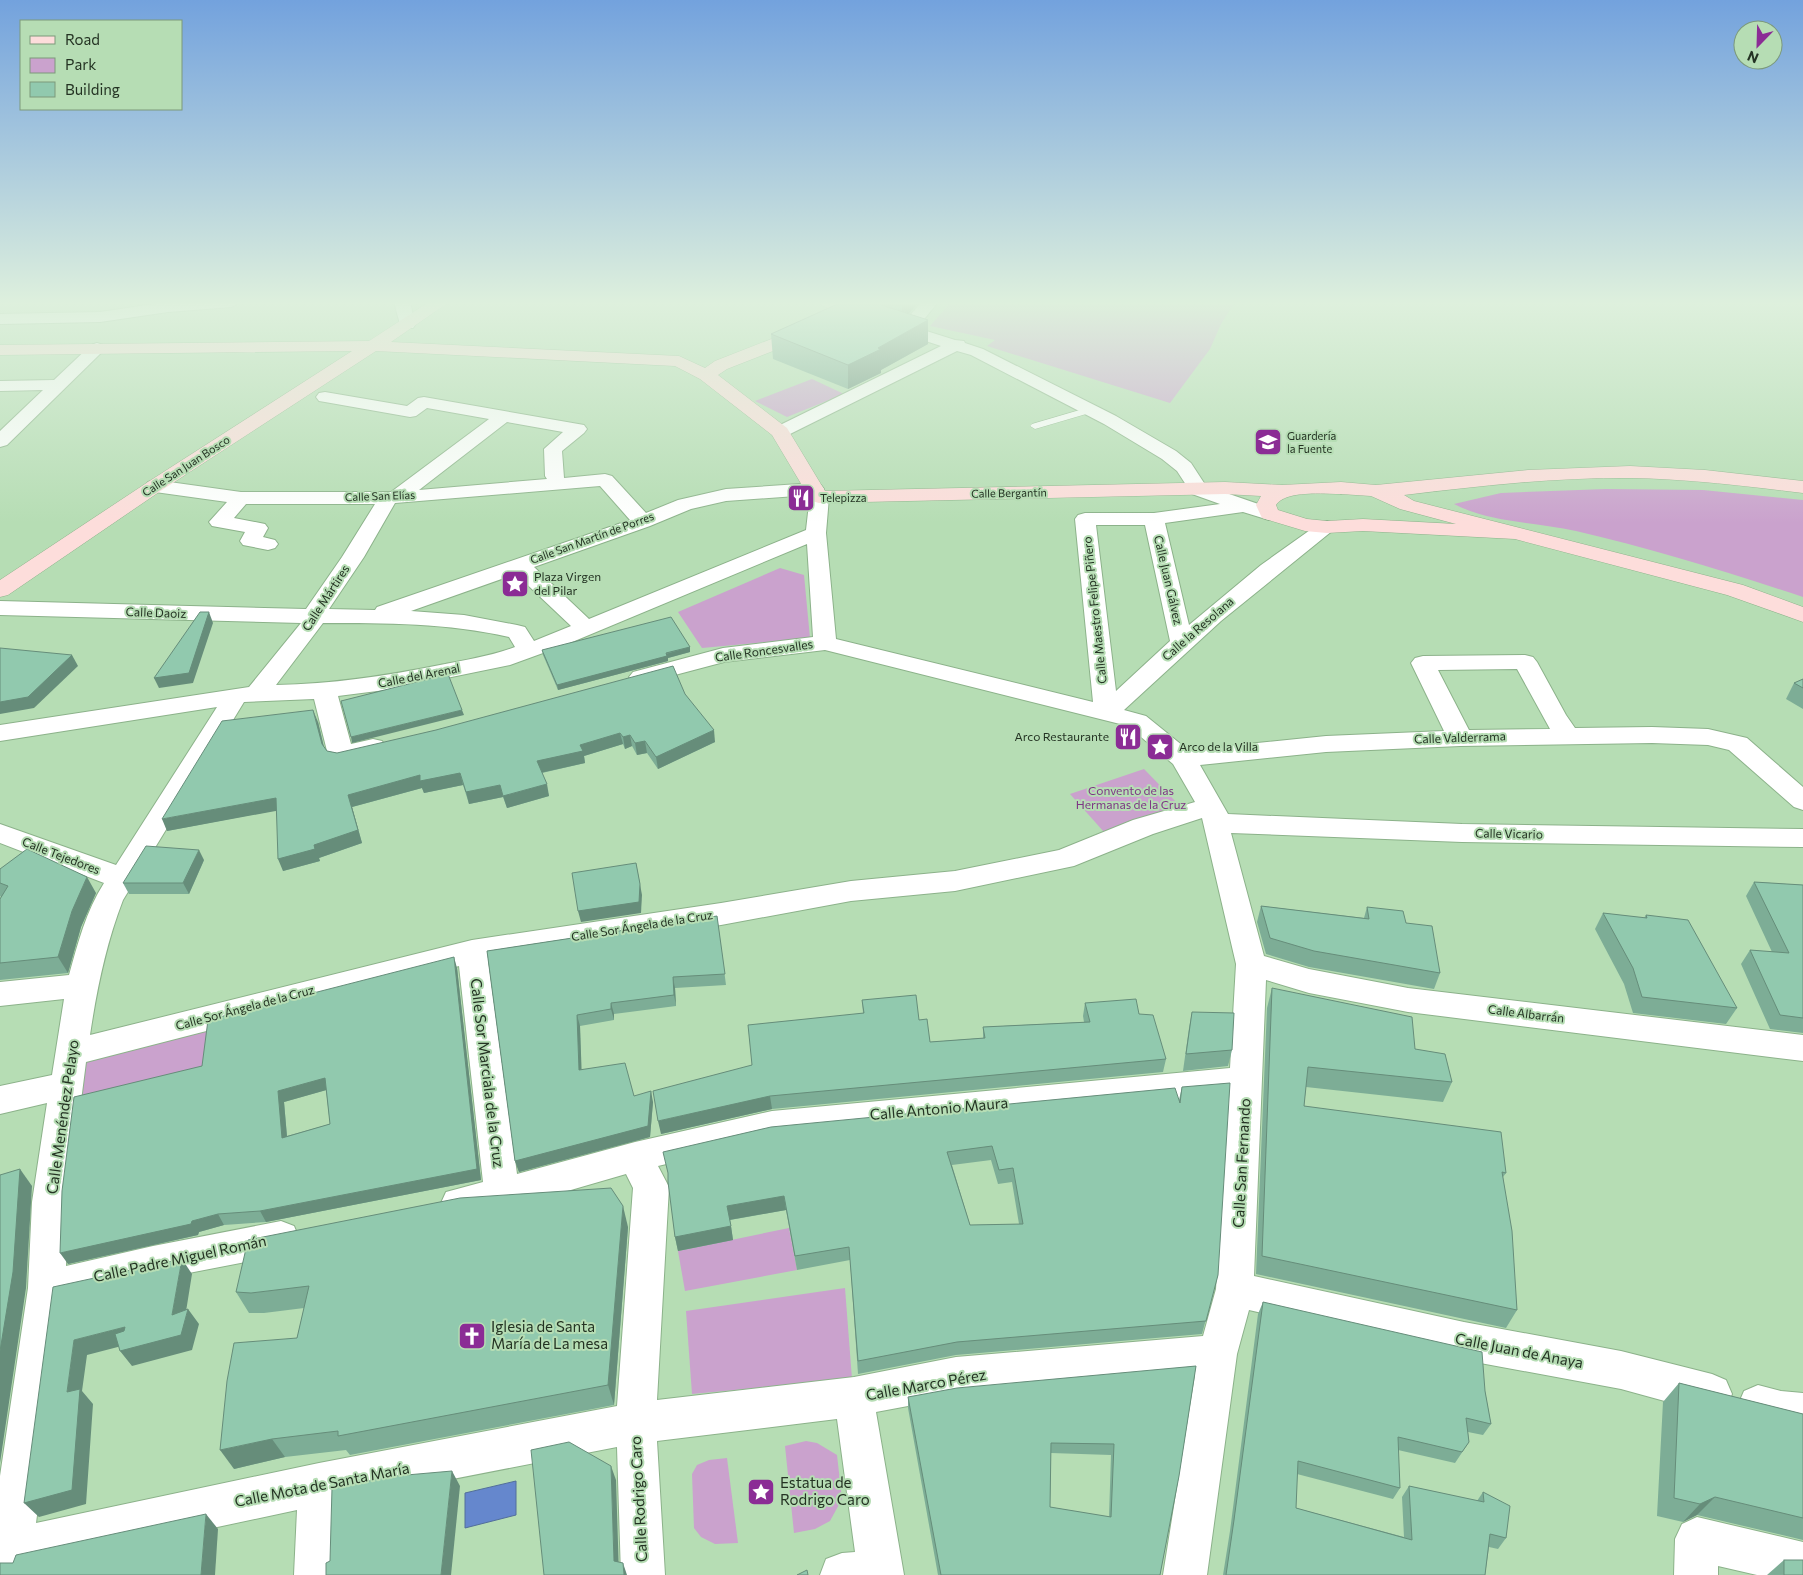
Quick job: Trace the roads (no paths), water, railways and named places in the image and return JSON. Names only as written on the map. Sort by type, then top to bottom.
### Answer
[{"type":"street","points":[[0,441],[70,376]]},
{"type":"street","name":"Calle San Juan Bosco","points":[[0,590],[155,486],[329,376]]},
{"type":"street","points":[[708,376],[780,432],[817,493],[816,533],[825,643]]},
{"type":"street","points":[[780,432],[894,376]]},
{"type":"street","points":[[1023,376],[1169,454],[1184,467],[1199,490]]},
{"type":"street","points":[[0,386],[60,385]]},
{"type":"street","points":[[325,397],[410,412],[424,402],[578,429],[553,449],[555,476]]},
{"type":"street","points":[[393,497],[504,416]]},
{"type":"street","points":[[1370,490],[1398,490],[1514,476],[1608,472],[1716,477],[1803,487]]},
{"type":"street","name":"Calle San Elías","points":[[155,486],[241,498],[393,497],[605,480],[643,522]]},
{"type":"street","points":[[1433,505],[1460,483]]},
{"type":"street","name":"Calle Bergantín","points":[[817,493],[1199,490],[1225,488],[1282,491],[1316,489],[1370,490]]},
{"type":"street","name":"Calle Bergantín","points":[[1199,490],[1269,514]]},
{"type":"street","points":[[1370,490],[1396,498],[1405,504],[1433,505],[1511,534],[1608,556],[1735,590],[1803,615]]},
{"type":"street","points":[[1282,491],[1269,498],[1266,505],[1269,514],[1290,521],[1327,527],[1363,525],[1511,534]]},
{"type":"street","name":"Calle San Martín de Porres","points":[[376,616],[643,522],[685,504],[726,495],[817,493]]},
{"type":"street","name":"Calle Mártires","points":[[246,695],[312,624],[313,616],[393,497]]},
{"type":"street","points":[[241,498],[219,522],[258,528],[250,542],[268,544]]},
{"type":"street","points":[[1363,525],[1387,518],[1401,511],[1405,504]]},
{"type":"street","name":"Calle Maestro Felipe Piñero","points":[[1106,713],[1085,519],[1154,518],[1247,505]]},
{"type":"street","name":"Calle Juan Gálvez","points":[[1154,518],[1182,642]]},
{"type":"street","points":[[1290,521],[1294,550]]},
{"type":"street","name":"Calle la Resolana","points":[[1106,713],[1205,621],[1294,550],[1327,527]]},
{"type":"street","name":"Calle del Arenal","points":[[0,733],[246,695],[324,692],[393,682],[502,660],[586,628],[816,533]]},
{"type":"street","points":[[519,565],[586,628]]},
{"type":"street","name":"Calle Daoiz","points":[[0,608],[376,616],[490,625],[517,632],[529,651]]},
{"type":"street","name":"Calle Roncesvalles","points":[[619,683],[723,655],[825,643],[1106,713]]},
{"type":"street","points":[[1460,738],[1422,663],[1525,662],[1554,716],[1568,736]]},
{"type":"street","points":[[324,692],[341,755],[395,742]]},
{"type":"street","name":"Calle Menéndez Pelayo","points":[[8,1563],[10,1480],[47,1288],[50,1202],[82,984],[95,934],[109,899],[246,695]]},
{"type":"street","points":[[1106,713],[1137,721],[1183,759]]},
{"type":"street","name":"Calle Valderrama","points":[[1183,759],[1326,744],[1460,738],[1652,735],[1708,737],[1738,744],[1803,801]]},
{"type":"street","name":"Calle San Fernando","points":[[1183,759],[1213,815],[1251,964],[1235,1289],[1218,1354],[1185,1575]]},
{"type":"street","name":"Calle Vicario","points":[[1213,815],[1462,833],[1803,838]]},
{"type":"street","name":"Calle Sor Ángela de la Cruz","points":[[0,1100],[69,1069],[333,985],[472,951],[721,914],[851,890],[955,880],[1055,861],[1073,856],[1142,827],[1213,815]]},
{"type":"street","name":"Calle Tejedores","points":[[0,833],[123,879]]},
{"type":"street","name":"Calle Sor Marciala de la Cruz","points":[[472,951],[502,1194]]},
{"type":"street","name":"Calle Albarrán","points":[[1251,964],[1309,981],[1408,1000],[1803,1048]]},
{"type":"street","points":[[0,994],[82,984]]},
{"type":"street","name":"Calle Antonio Maura","points":[[635,1157],[772,1125],[1246,1080]]},
{"type":"street","points":[[425,1210],[502,1194],[635,1157],[652,1187],[636,1424]]},
{"type":"street","name":"Calle Padre Miguel Román","points":[[47,1288],[153,1264],[308,1233]]},
{"type":"street","name":"Calle Juan de Anaya","points":[[1235,1289],[1464,1341],[1621,1370],[1781,1411],[1803,1413]]},
{"type":"street","name":"Calle Marco Pérez","points":[[636,1424],[854,1397],[956,1377],[1218,1354]]},
{"type":"street","points":[[854,1397],[868,1574]]},
{"type":"street","name":"Calle Mota de Santa María","points":[[8,1563],[319,1484],[636,1424]]},
{"type":"street","name":"Calle Rodrigo Caro","points":[[636,1424],[643,1575]]},
{"type":"street","points":[[316,1575],[319,1484]]},
{"type":"street","points":[[1696,1575],[1697,1539],[1803,1564]]},
{"type":"lane","points":[[1035,426],[1090,410]]},
{"type":"water","points":[[516,1481],[516,1515],[465,1528],[465,1493]]},
{"type":"place","name":"Guardería la Fuente","points":[[1268,442]]},
{"type":"place","name":"Telepizza","points":[[801,498]]},
{"type":"place","name":"Plaza Virgen del Pilar","points":[[515,584]]},
{"type":"place","name":"Arco Restaurante","points":[[1128,737]]},
{"type":"place","name":"Arco de la Villa","points":[[1160,747]]},
{"type":"place","name":"Iglesia de Santa María de La mesa","points":[[472,1336]]},
{"type":"place","name":"Estatua de Rodrigo Caro","points":[[761,1492]]},
{"type":"park label","name":"Convento de las Hermanas de la Cruz","points":[[1131,798]]}]
